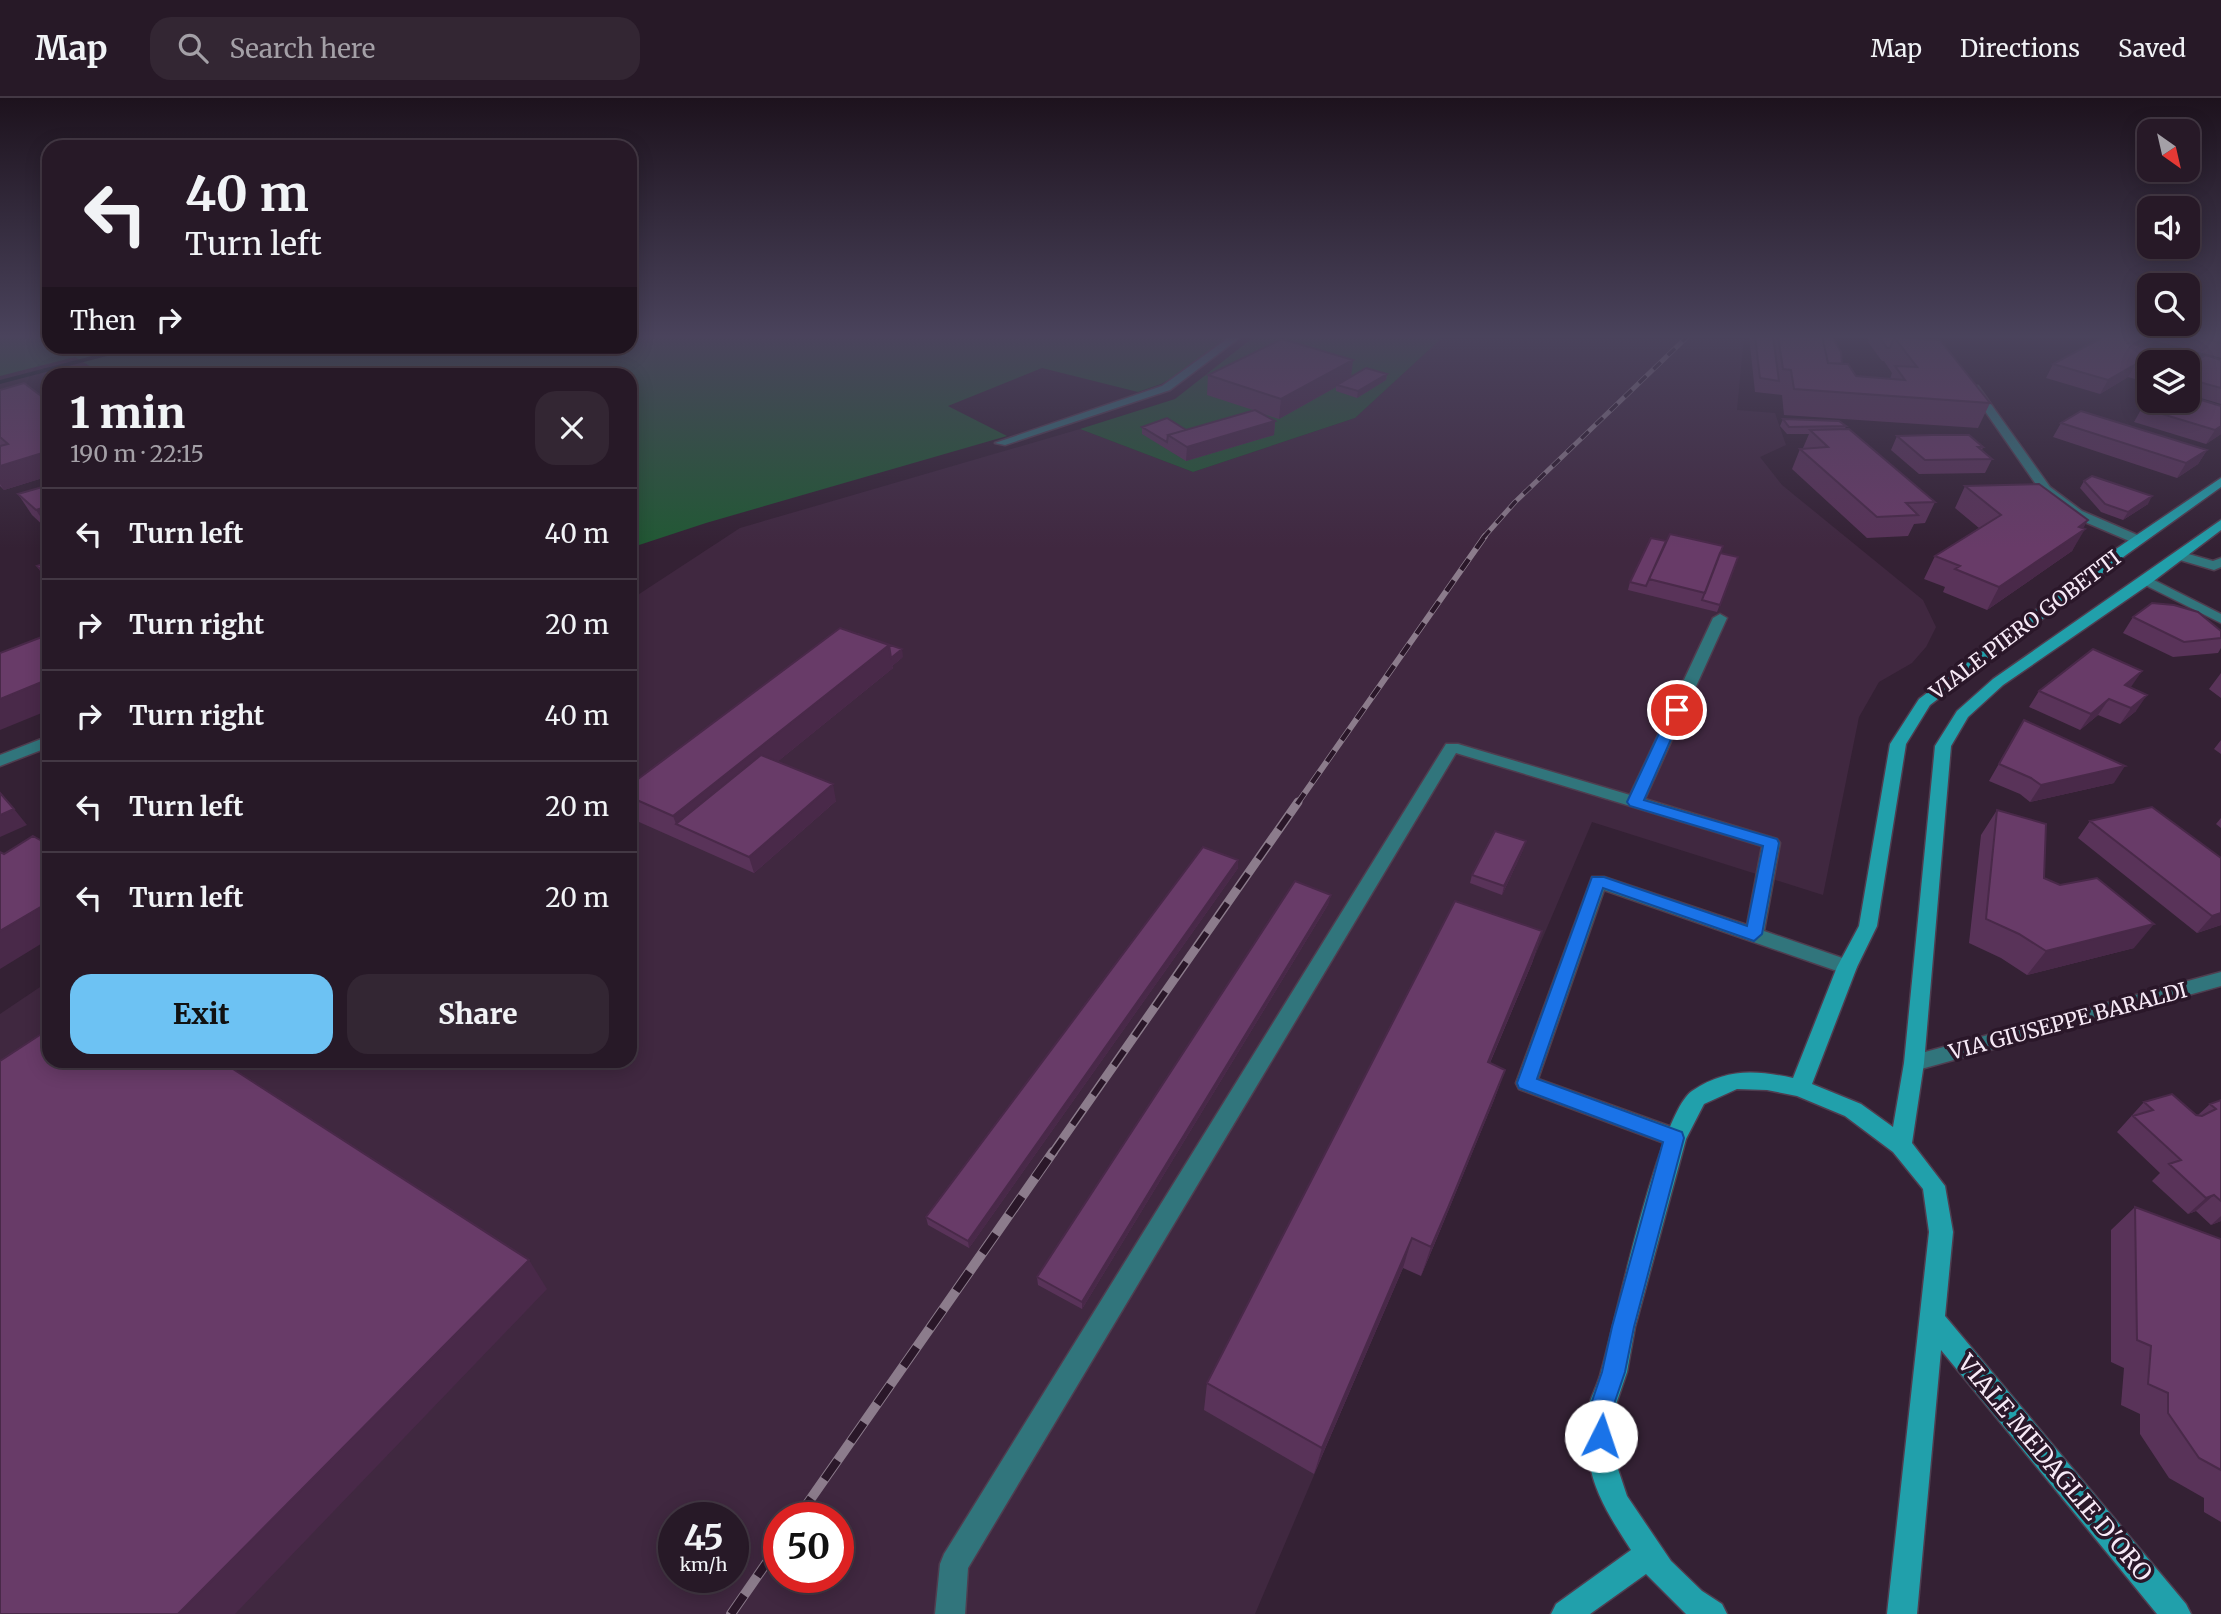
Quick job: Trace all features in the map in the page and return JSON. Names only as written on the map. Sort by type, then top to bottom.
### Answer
[{"type":"main road","name":"VIALE PIERO GOBETTI","points":[[1800,1088],[1847,967],[1868,926],[1898,744],[1924,702],[1962,670],[2221,482]]},
{"type":"main road","name":"VIALE PIERO GOBETTI","points":[[1901,1145],[1914,1063],[1943,746],[1962,714],[1998,682],[2146,580],[2221,524]]},
{"type":"main road","points":[[1712,1614],[1692,1601],[1661,1571],[1616,1503],[1602,1460],[1600,1413],[1614,1372],[1623,1327],[1675,1138],[1697,1098],[1735,1080],[1767,1081],[1800,1088],[1853,1110],[1901,1145],[1934,1186],[1941,1231],[1934,1322],[1902,1614]]},
{"type":"main road","name":"VIALE MEDAGLIE D'ORO","points":[[1934,1322],[2176,1614]]},
{"type":"main road","points":[[1566,1614],[1650,1554]]},
{"type":"street","points":[[1001,443],[1110,407]]},
{"type":"street","points":[[1987,407],[2046,490],[2060,504],[2078,515],[2138,540]]},
{"type":"street","points":[[2178,555],[2218,566]]},
{"type":"street","points":[[2146,580],[2221,619]]},
{"type":"street","points":[[1635,802],[1720,618]]},
{"type":"street","points":[[0,761],[42,744]]},
{"type":"street","points":[[950,1614],[954,1564],[1452,747],[1771,843],[1754,934]]},
{"type":"street","points":[[1675,1138],[1526,1083],[1598,881],[1847,967]]},
{"type":"street","name":"VIA GIUSEPPE BARALDI","points":[[1914,1063],[2221,979]]},
{"type":"shaded area","points":[[1367,407],[1737,407],[1737,410],[1775,413],[1786,445],[1760,457],[1782,485],[1923,600],[1936,627],[1926,647],[1912,663],[1879,682],[1859,717],[1823,895],[1592,822],[1255,1614],[0,1614],[0,1014],[42,986],[42,1068],[637,1068],[637,595],[740,528],[1080,429],[1193,472],[1355,418]]},
{"type":"green space","points":[[637,407],[949,407],[1007,436],[706,523],[637,546]]},
{"type":"green space","points":[[1150,407],[1367,407],[1355,418],[1193,472],[1080,429]]},
{"type":"building","points":[[0,407],[42,407],[42,453],[0,466],[0,446],[8,444],[0,437]]},
{"type":"building","points":[[2200,407],[2221,407],[2221,426],[2215,430],[2159,413],[2200,413]]},
{"type":"building","points":[[1255,410],[1275,421],[1187,447],[1168,435]]},
{"type":"building","points":[[2081,411],[2207,450],[2186,463],[2061,423]]},
{"type":"building","points":[[1167,418],[1186,430],[1168,435],[1167,442],[1142,427]]},
{"type":"building","points":[[1783,419],[1839,421],[1846,426],[1789,427]]},
{"type":"building","points":[[1849,429],[1935,502],[1906,503],[1918,515],[1877,517],[1800,449],[1828,447],[1810,430]]},
{"type":"building","points":[[1969,435],[1992,459],[1925,460],[1897,436]]},
{"type":"building","points":[[2092,476],[2152,496],[2128,512],[2105,504],[2084,481]]},
{"type":"building","points":[[2039,484],[2088,520],[2079,527],[2085,529],[1999,587],[1955,569],[1960,566],[1935,556],[2001,515],[1965,486]]},
{"type":"building","points":[[42,487],[42,508],[36,510],[18,494]]},
{"type":"building","points":[[1670,534],[1723,546],[1705,593],[1649,579]]},
{"type":"building","points":[[1651,538],[1666,541],[1646,586],[1630,582]]},
{"type":"building","points":[[1720,553],[1738,557],[1720,605],[1702,600]]},
{"type":"building","points":[[2152,603],[2174,605],[2198,612],[2221,631],[2221,638],[2184,642],[2133,617]]},
{"type":"building","points":[[840,628],[889,645],[673,816],[637,800],[637,780]]},
{"type":"building","points":[[858,634],[902,649],[891,658],[889,645]]},
{"type":"building","points":[[42,637],[42,682],[0,699],[0,653]]},
{"type":"building","points":[[2093,649],[2142,671],[2125,685],[2147,695],[2131,708],[2109,699],[2091,714],[2039,691]]},
{"type":"building","points":[[2024,720],[2125,766],[2041,785],[1999,764]]},
{"type":"building","points":[[761,755],[833,784],[749,857],[676,824]]},
{"type":"building","points":[[0,793],[14,809],[0,815]]},
{"type":"building","points":[[2152,807],[2221,858],[2221,913],[2212,916],[2090,821]]},
{"type":"building","points":[[1997,810],[2046,824],[2044,878],[2060,885],[2097,878],[2154,924],[2046,951],[2019,934],[1986,919]]},
{"type":"building","points":[[1495,831],[1526,841],[1504,886],[1472,875]]},
{"type":"building","points":[[33,836],[42,841],[42,906],[0,931],[0,852],[4,854]]},
{"type":"building","points":[[1203,847],[1238,860],[968,1241],[926,1217]]},
{"type":"building","points":[[1295,881],[1331,895],[1082,1302],[1037,1277]]},
{"type":"building","points":[[1455,901],[1542,931],[1488,1062],[1505,1070],[1448,1208],[1431,1247],[1412,1238],[1322,1448],[1207,1383]]},
{"type":"building","points":[[42,1034],[42,1068],[231,1068],[529,1260],[178,1614],[0,1614],[0,1061]]},
{"type":"building","points":[[2172,1094],[2196,1115],[2202,1116],[2216,1109],[2210,1104],[2221,1100],[2221,1201],[2214,1195],[2206,1198],[2169,1164],[2181,1160],[2133,1116],[2153,1110],[2144,1102]]},
{"type":"building","points":[[2135,1207],[2221,1239],[2221,1470],[2199,1458],[2168,1413],[2168,1393],[2148,1384],[2151,1346],[2137,1340]]},
{"type":"railway","points":[[1483,538],[1515,502],[1614,407]]},
{"type":"railway","points":[[1297,804],[1485,536]]},
{"type":"railway","points":[[1052,1154],[1298,802]]},
{"type":"railway","points":[[808,1502],[1053,1152]]},
{"type":"railway","points":[[731,1614],[763,1568]]},
{"type":"route","points":[[1601,1436],[1600,1413],[1614,1372],[1623,1327],[1675,1138],[1526,1083],[1598,881],[1754,934],[1771,843],[1635,802],[1677,710]]}]
